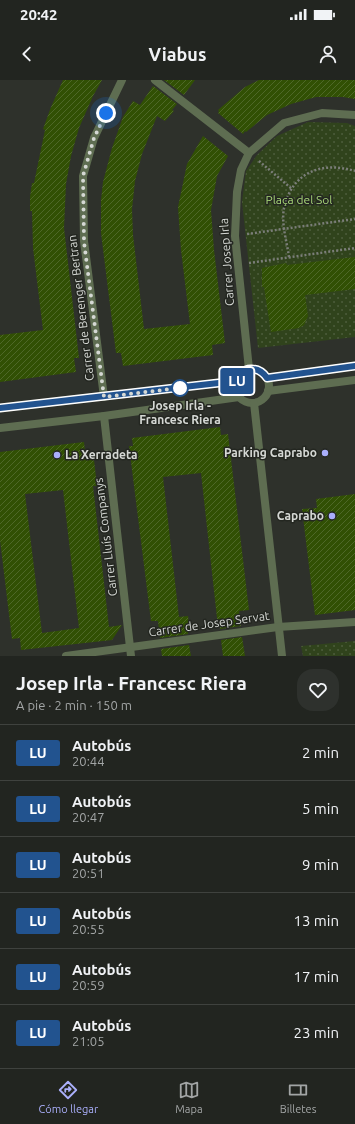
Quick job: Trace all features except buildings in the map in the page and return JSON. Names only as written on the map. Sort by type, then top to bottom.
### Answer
[{"type":"street","name":"Carrer de Berenger Bertran","points":[[104,397],[84,242],[83,176],[94,138],[122,80]]},
{"type":"street","points":[[155,80],[248,152],[284,123],[322,113],[355,115]]},
{"type":"street","name":"Carrer Josep Irla","points":[[248,152],[241,170],[237,192],[235,236],[248,369]]},
{"type":"street","points":[[267,378],[355,366]]},
{"type":"street","points":[[0,428],[104,416],[239,397],[254,403],[264,398],[268,391],[269,383],[261,371],[248,369],[241,374],[236,381],[236,388],[239,397]]},
{"type":"street","points":[[268,391],[355,380]]},
{"type":"street","points":[[0,408],[236,381]]},
{"type":"street","points":[[254,403],[282,656]]},
{"type":"street","name":"Carrer Lluís Companys","points":[[104,416],[131,656]]},
{"type":"street","name":"Carrer de Josep Servat","points":[[66,656],[278,627],[355,622]]},
{"type":"path","points":[[248,152],[292,189]]},
{"type":"path","points":[[289,257],[284,209],[288,195],[296,182],[305,174],[318,169],[345,168],[355,171]]},
{"type":"path","points":[[235,236],[355,219]]},
{"type":"path","points":[[237,265],[355,248]]},
{"type":"green space","name":"Plaça del Sol","points":[[308,122],[347,123],[355,126],[355,337],[258,348],[242,202],[246,171],[257,155],[277,136]]},
{"type":"green space","points":[[355,641],[355,656],[303,656],[301,646]]},
{"type":"bus line","name":"LU","points":[[0,408],[236,381],[241,374],[248,369],[261,371],[267,378],[355,366]]},
{"type":"place","name":"Josep Irla - Francesc Riera","points":[[180,388]]},
{"type":"place","name":"Parking Caprabo","points":[[325,453]]},
{"type":"place","name":"La Xerradeta","points":[[57,455]]},
{"type":"place","name":"Caprabo","points":[[332,516]]},
{"type":"route","points":[[106,113],[94,138],[83,176],[84,242],[104,397],[180,388]]}]
